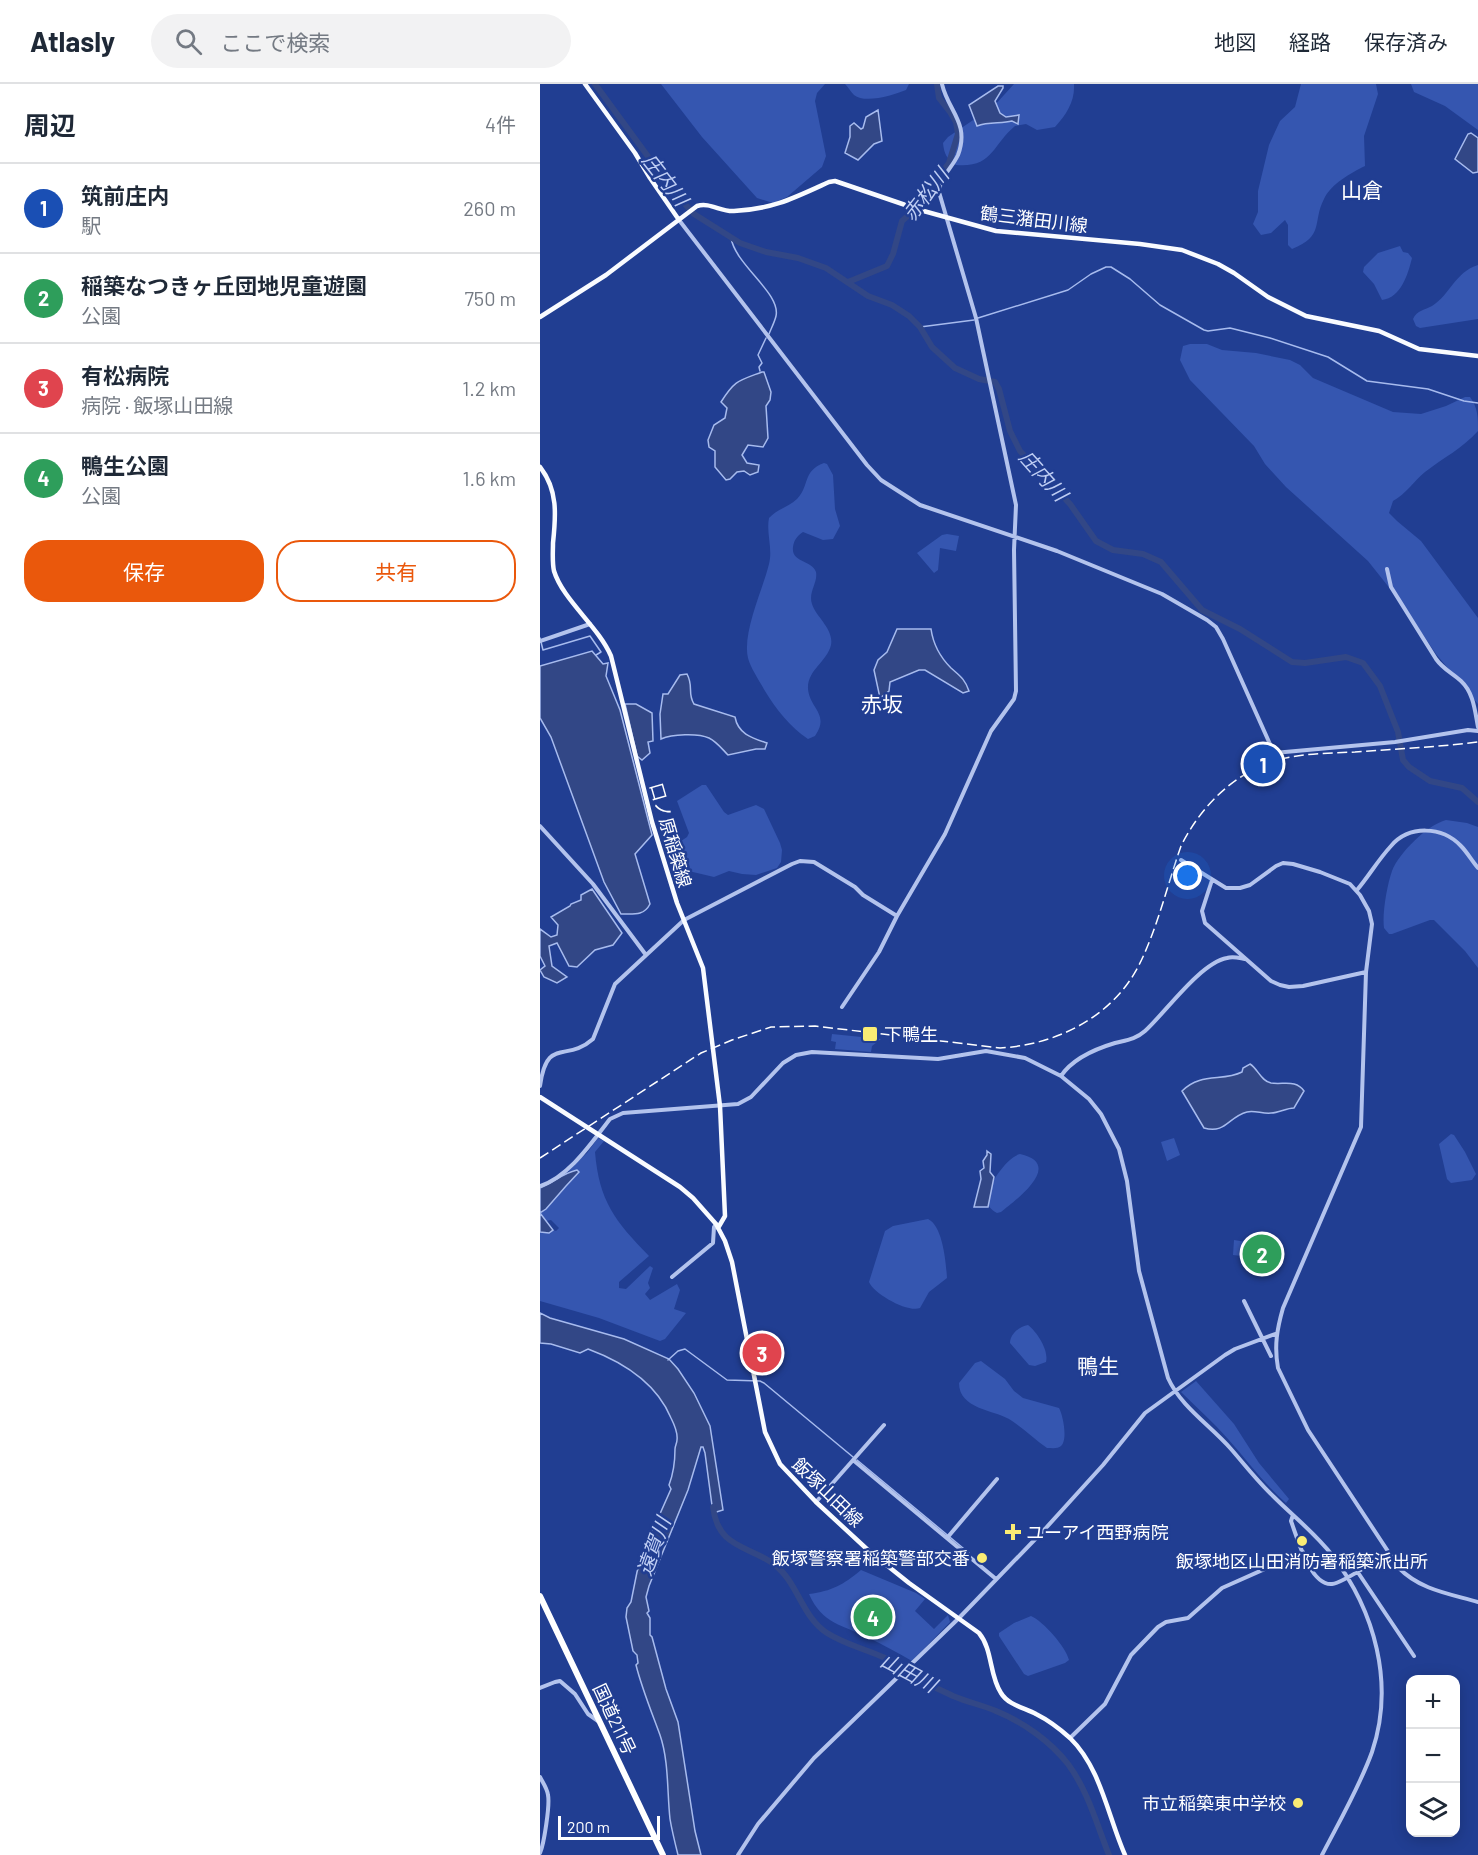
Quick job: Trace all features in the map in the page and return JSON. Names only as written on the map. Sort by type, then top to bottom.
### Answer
[{"type":"highway","name":"国道211号","points":[[540,1596],[663,1855]]},
{"type":"main road","points":[[585,84],[635,153],[650,178],[681,218]]},
{"type":"main road","name":"鶴三潴田川線","points":[[540,316],[606,275],[697,206],[709,205],[733,211],[778,205],[835,181],[967,225],[1010,234],[1140,244],[1182,250],[1218,264],[1268,297],[1306,316],[1379,331],[1419,349],[1478,356]]},
{"type":"main road","name":"口ノ原稲築線","points":[[540,467],[547,477],[555,500],[554,571],[559,582],[601,636],[611,656],[649,812],[677,903],[703,968],[720,1107],[725,1216],[717,1226]]},
{"type":"main road","name":"飯塚山田線","points":[[540,1097],[680,1187],[701,1206],[717,1226],[732,1263],[765,1432],[780,1464],[816,1502],[895,1572],[983,1638],[997,1684],[1005,1699],[1041,1717],[1070,1738],[1082,1753],[1095,1776],[1125,1855]]},
{"type":"street","points":[[842,1007],[879,952],[897,916],[945,834],[991,731],[1014,697],[1016,505],[974,307],[939,192],[939,185],[957,156],[962,134],[960,123],[945,95],[942,84]]},
{"type":"street","points":[[681,218],[867,465],[881,480],[920,505],[1057,551],[1162,594],[1192,610],[1216,627],[1239,672],[1274,753],[1395,742],[1478,729],[1472,700],[1466,687],[1441,666],[1391,587],[1387,569]]},
{"type":"street","points":[[540,641],[590,624]]},
{"type":"street","points":[[540,826],[592,884],[646,955]]},
{"type":"street","points":[[1357,890],[1390,846],[1398,839],[1414,832],[1428,830],[1445,834],[1461,846],[1478,868]]},
{"type":"street","points":[[540,1086],[542,1069],[548,1059],[587,1044],[592,1039],[615,984],[684,920],[792,864],[805,860],[814,862],[897,916]]},
{"type":"street","points":[[1181,860],[1226,888],[1250,885],[1276,866],[1283,863],[1293,864],[1342,880],[1357,890],[1369,911],[1372,924],[1366,972],[1361,1127],[1283,1308],[1275,1334],[1278,1368],[1304,1423],[1399,1568],[1418,1583],[1478,1602]]},
{"type":"street","points":[[1212,880],[1202,911],[1205,923],[1271,981],[1288,987],[1366,972]]},
{"type":"street","points":[[1061,1076],[1067,1067],[1100,1048],[1142,1034],[1171,1001],[1217,962],[1230,957],[1247,959]]},
{"type":"street","points":[[540,1186],[551,1181],[574,1162],[610,1119],[616,1115],[732,1105],[747,1100],[783,1062],[796,1055],[812,1052],[946,1059],[986,1051],[1025,1058],[1061,1076],[1089,1100],[1101,1114],[1119,1149],[1127,1181],[1141,1280],[1174,1392],[1218,1434],[1265,1489],[1332,1554],[1367,1614],[1377,1645],[1382,1691],[1376,1736],[1369,1759],[1322,1855]]},
{"type":"street","points":[[672,1277],[713,1243],[714,1227],[717,1226]]},
{"type":"street","points":[[1244,1301],[1271,1356]]},
{"type":"street","points":[[738,1855],[758,1824],[814,1758],[959,1618],[1045,1529],[1103,1465],[1145,1413],[1225,1355],[1275,1334]]},
{"type":"street","points":[[816,1502],[884,1425]]},
{"type":"street","points":[[853,1460],[996,1579]]},
{"type":"street","points":[[947,1538],[997,1479]]},
{"type":"street","points":[[1293,1515],[1291,1521],[1303,1552],[1312,1572],[1320,1581],[1331,1584],[1389,1553]]},
{"type":"street","points":[[1070,1738],[1110,1698],[1131,1655],[1158,1627],[1166,1622],[1188,1618],[1222,1588],[1303,1552]]},
{"type":"street","points":[[1357,1571],[1414,1656]]},
{"type":"street","points":[[540,1688],[560,1682],[575,1694],[588,1714],[600,1723]]},
{"type":"street","points":[[540,1777],[549,1800],[545,1841],[540,1853]]},
{"type":"shaded area","points":[[661,84],[825,84],[817,93],[815,101],[826,156],[822,167],[787,197],[773,203],[757,198],[702,137]]},
{"type":"shaded area","points":[[845,84],[909,84],[906,90],[901,92],[880,98],[865,99],[854,95]]},
{"type":"shaded area","points":[[1014,84],[1074,84],[1072,102],[1055,127],[1037,130],[1026,124],[1015,126],[985,159],[968,165],[953,163],[946,156],[943,143],[948,137],[994,106]]},
{"type":"shaded area","points":[[1301,84],[1376,84],[1378,94],[1364,136],[1365,166],[1331,188],[1324,199],[1313,234],[1292,249],[1288,245],[1288,225],[1285,220],[1271,233],[1261,235],[1253,224],[1258,212],[1258,191],[1269,145],[1280,121],[1295,107]]},
{"type":"shaded area","points":[[1411,84],[1478,84],[1478,130],[1445,106],[1414,92]]},
{"type":"shaded area","points":[[1400,246],[1403,252],[1408,253],[1412,258],[1408,271],[1399,290],[1389,298],[1382,300],[1374,284],[1363,272],[1364,267],[1378,253]]},
{"type":"shaded area","points":[[1478,265],[1478,319],[1420,328],[1416,326],[1413,319],[1417,314],[1432,306],[1444,296],[1458,278],[1470,268]]},
{"type":"shaded area","points":[[1207,344],[1222,350],[1256,353],[1290,360],[1300,365],[1313,378],[1393,412],[1421,414],[1470,397],[1477,413],[1478,431],[1459,448],[1425,472],[1393,501],[1389,513],[1421,541],[1478,618],[1478,704],[1436,654],[1403,605],[1368,561],[1286,487],[1265,464],[1254,446],[1190,380],[1180,360],[1183,346]]},
{"type":"shaded area","points":[[824,463],[833,475],[835,509],[840,526],[833,539],[823,540],[803,532],[796,538],[793,547],[795,556],[814,568],[816,572],[811,600],[831,639],[829,651],[809,682],[809,696],[821,722],[815,736],[808,739],[789,723],[769,698],[751,666],[747,648],[750,624],[770,558],[769,518],[797,499],[812,470]]},
{"type":"shaded area","points":[[942,535],[959,536],[956,551],[940,548],[938,570],[934,573],[917,553]]},
{"type":"shaded area","points":[[702,785],[706,785],[728,815],[756,805],[764,809],[782,850],[781,862],[777,868],[756,875],[729,871],[714,877],[676,868],[669,857],[668,850],[687,837],[689,833],[677,801]]},
{"type":"shaded area","points":[[1446,820],[1478,827],[1478,968],[1465,951],[1434,920],[1392,934],[1384,928],[1387,891],[1396,864],[1407,848],[1422,834]]},
{"type":"shaded area","points":[[832,1034],[881,1039],[872,1046],[871,1052],[835,1049],[836,1042],[831,1041]]},
{"type":"shaded area","points":[[1451,1134],[1465,1152],[1476,1174],[1472,1180],[1451,1183],[1447,1179],[1439,1144]]},
{"type":"shaded area","points":[[598,1138],[604,1141],[595,1152],[600,1184],[605,1197],[618,1221],[649,1256],[619,1282],[619,1288],[626,1289],[650,1266],[653,1268],[648,1283],[650,1288],[645,1294],[650,1300],[677,1284],[680,1290],[674,1309],[686,1313],[665,1339],[660,1341],[599,1318],[540,1301],[540,1232],[549,1233],[559,1228],[551,1220],[546,1221],[540,1213],[579,1172],[574,1170],[566,1172],[587,1153]]},
{"type":"shaded area","points":[[1174,1138],[1180,1155],[1167,1161],[1161,1142]]},
{"type":"shaded area","points":[[1020,1154],[1033,1159],[1038,1166],[1038,1174],[1017,1199],[997,1213],[987,1202],[988,1192],[1004,1166]]},
{"type":"shaded area","points":[[928,1219],[937,1229],[940,1237],[945,1255],[947,1278],[929,1292],[920,1308],[908,1308],[884,1297],[869,1282],[885,1231],[893,1226]]},
{"type":"shaded area","points":[[1234,1240],[1252,1243],[1250,1257],[1233,1255]]},
{"type":"shaded area","points":[[1259,1241],[1270,1243],[1265,1270],[1256,1266]]},
{"type":"shaded area","points":[[1028,1325],[1035,1332],[1046,1352],[1046,1362],[1035,1366],[1029,1365],[1010,1343],[1016,1331]]},
{"type":"shaded area","points":[[981,1361],[1005,1379],[1023,1398],[1059,1408],[1064,1433],[1061,1446],[1047,1448],[1009,1419],[978,1407],[965,1398],[959,1383],[975,1363]]},
{"type":"shaded area","points":[[1196,1381],[1234,1424],[1259,1463],[1289,1499],[1286,1503],[1181,1392]]},
{"type":"shaded area","points":[[861,1570],[925,1599],[915,1611],[934,1629],[948,1615],[950,1622],[912,1661],[827,1618],[814,1604],[809,1594],[837,1586]]},
{"type":"shaded area","points":[[1031,1616],[1042,1623],[1053,1635],[1069,1660],[1028,1676],[1024,1674],[999,1633]]},
{"type":"water","points":[[998,86],[1003,86],[995,101],[1000,113],[1006,117],[1019,115],[1018,124],[1012,121],[977,126],[969,105]]},
{"type":"water","points":[[878,110],[882,141],[874,144],[858,160],[845,153],[850,137],[850,126],[854,123],[861,129],[863,128],[866,117]]},
{"type":"water","points":[[1471,133],[1478,138],[1478,172],[1473,173],[1455,159],[1468,134]]},
{"type":"water","points":[[764,372],[771,392],[766,406],[768,438],[763,447],[748,445],[742,455],[747,463],[759,465],[758,472],[750,475],[744,471],[737,472],[726,480],[715,467],[715,451],[709,447],[708,440],[714,425],[725,418],[727,408],[721,402],[730,389],[742,380]]},
{"type":"water","points":[[897,629],[931,629],[940,655],[964,681],[969,691],[963,693],[925,670],[919,670],[890,682],[889,691],[880,698],[874,670],[878,660],[887,652]]},
{"type":"water","points":[[592,651],[603,664],[608,663],[606,676],[620,710],[652,835],[635,854],[650,904],[645,911],[638,914],[621,914],[604,882],[551,737],[540,718],[540,666]]},
{"type":"water","points":[[687,674],[694,704],[735,717],[742,731],[767,743],[765,749],[728,755],[704,736],[685,735],[661,739],[660,714],[663,694],[668,694],[680,675]]},
{"type":"water","points":[[625,704],[636,704],[652,713],[653,741],[648,742],[650,753],[642,760],[637,756]]},
{"type":"water","points":[[592,889],[622,933],[613,945],[595,950],[577,967],[569,966],[557,943],[549,946],[552,966],[567,977],[557,983],[544,977],[540,970],[545,966],[540,956],[540,929],[551,937],[557,935],[558,925],[551,917],[581,900],[581,895]]},
{"type":"water","points":[[1250,1064],[1268,1082],[1301,1087],[1304,1091],[1294,1108],[1274,1113],[1247,1112],[1217,1129],[1204,1128],[1182,1091],[1197,1081],[1227,1077],[1242,1072],[1243,1068]]},
{"type":"water","points":[[987,1151],[991,1154],[990,1172],[994,1177],[988,1207],[974,1207],[981,1179],[980,1171],[984,1168],[983,1161]]},
{"type":"water","points":[[577,1170],[579,1172],[540,1213],[540,1188]]},
{"type":"water","points":[[540,1213],[553,1230],[549,1233],[540,1232]]},
{"type":"water","name":"遠賀川","points":[[540,1313],[550,1318],[624,1339],[669,1359],[694,1393],[710,1426],[723,1510],[713,1513],[705,1453],[701,1447],[688,1490],[646,1597],[650,1635],[678,1722],[695,1831],[701,1855],[678,1855],[670,1819],[663,1745],[638,1674],[637,1655],[633,1651],[626,1617],[643,1552],[671,1489],[669,1485],[674,1467],[676,1429],[657,1394],[626,1367],[588,1349],[580,1353],[540,1343]]},
{"type":"waterway","name":"庄内川","points":[[595,84],[674,192],[694,214],[740,243],[826,268],[868,296],[892,305],[909,316],[920,327],[932,347],[955,368],[979,379],[995,382],[1010,431],[1020,451],[1070,504],[1096,541],[1113,550],[1143,554],[1161,562],[1202,610],[1240,629],[1292,662],[1305,663],[1346,657],[1363,663],[1380,686],[1398,732],[1403,760],[1409,767],[1430,781],[1462,788],[1478,802]]},
{"type":"waterway","name":"赤松川","points":[[848,282],[887,266],[893,254],[902,221],[920,205],[928,190],[949,163],[958,134],[956,122],[939,98],[937,84]]},
{"type":"waterway","points":[[731,238],[741,259],[772,298],[776,307],[776,316],[769,334]]},
{"type":"waterway","points":[[978,318],[1068,290],[1091,274],[1111,267],[1130,279],[1160,305],[1204,330],[1230,328],[1270,338],[1328,357],[1367,381],[1428,389],[1464,401],[1478,403]]},
{"type":"waterway","points":[[920,327],[974,320]]},
{"type":"waterway","points":[[760,371],[759,367],[762,363],[758,355],[766,338]]},
{"type":"waterway","points":[[540,638],[543,650],[590,636],[601,652],[596,655]]},
{"type":"waterway","points":[[668,1360],[678,1351],[685,1349],[727,1380],[764,1383],[853,1457]]},
{"type":"waterway","points":[[857,1460],[969,1553]]},
{"type":"waterway","name":"山田川","points":[[713,1507],[716,1521],[728,1539],[765,1558],[783,1572],[812,1618],[827,1633],[841,1641],[885,1658],[916,1678],[953,1696],[1006,1715],[1044,1740],[1075,1774],[1087,1797],[1109,1855]]},
{"type":"railway","points":[[540,1158],[701,1053],[771,1027],[815,1026],[1000,1048],[1041,1041],[1080,1026],[1113,1001],[1127,985],[1138,967],[1151,938],[1181,846],[1200,815],[1225,788],[1256,769],[1291,757],[1478,742]]},
{"type":"place","name":"筑前庄内","points":[[1263,764]]},
{"type":"place","name":"下鴨生","points":[[870,1034]]},
{"type":"place","name":"稲築なつきヶ丘団地児童遊園","points":[[1262,1254]]},
{"type":"place","name":"有松病院","points":[[762,1353]]},
{"type":"place","name":"ユーアイ西野病院","points":[[1013,1532]]},
{"type":"place","name":"飯塚地区山田消防署稲築派出所","points":[[1302,1541]]},
{"type":"place","name":"飯塚警察署稲築警部交番","points":[[982,1558]]},
{"type":"place","name":"鴨生公園","points":[[873,1617]]},
{"type":"place","name":"市立稲築東中学校","points":[[1298,1803]]},
{"type":"district","name":"山倉","points":[[1362,189]]},
{"type":"district","name":"赤坂","points":[[882,703]]},
{"type":"district","name":"鴨生","points":[[1098,1365]]}]
